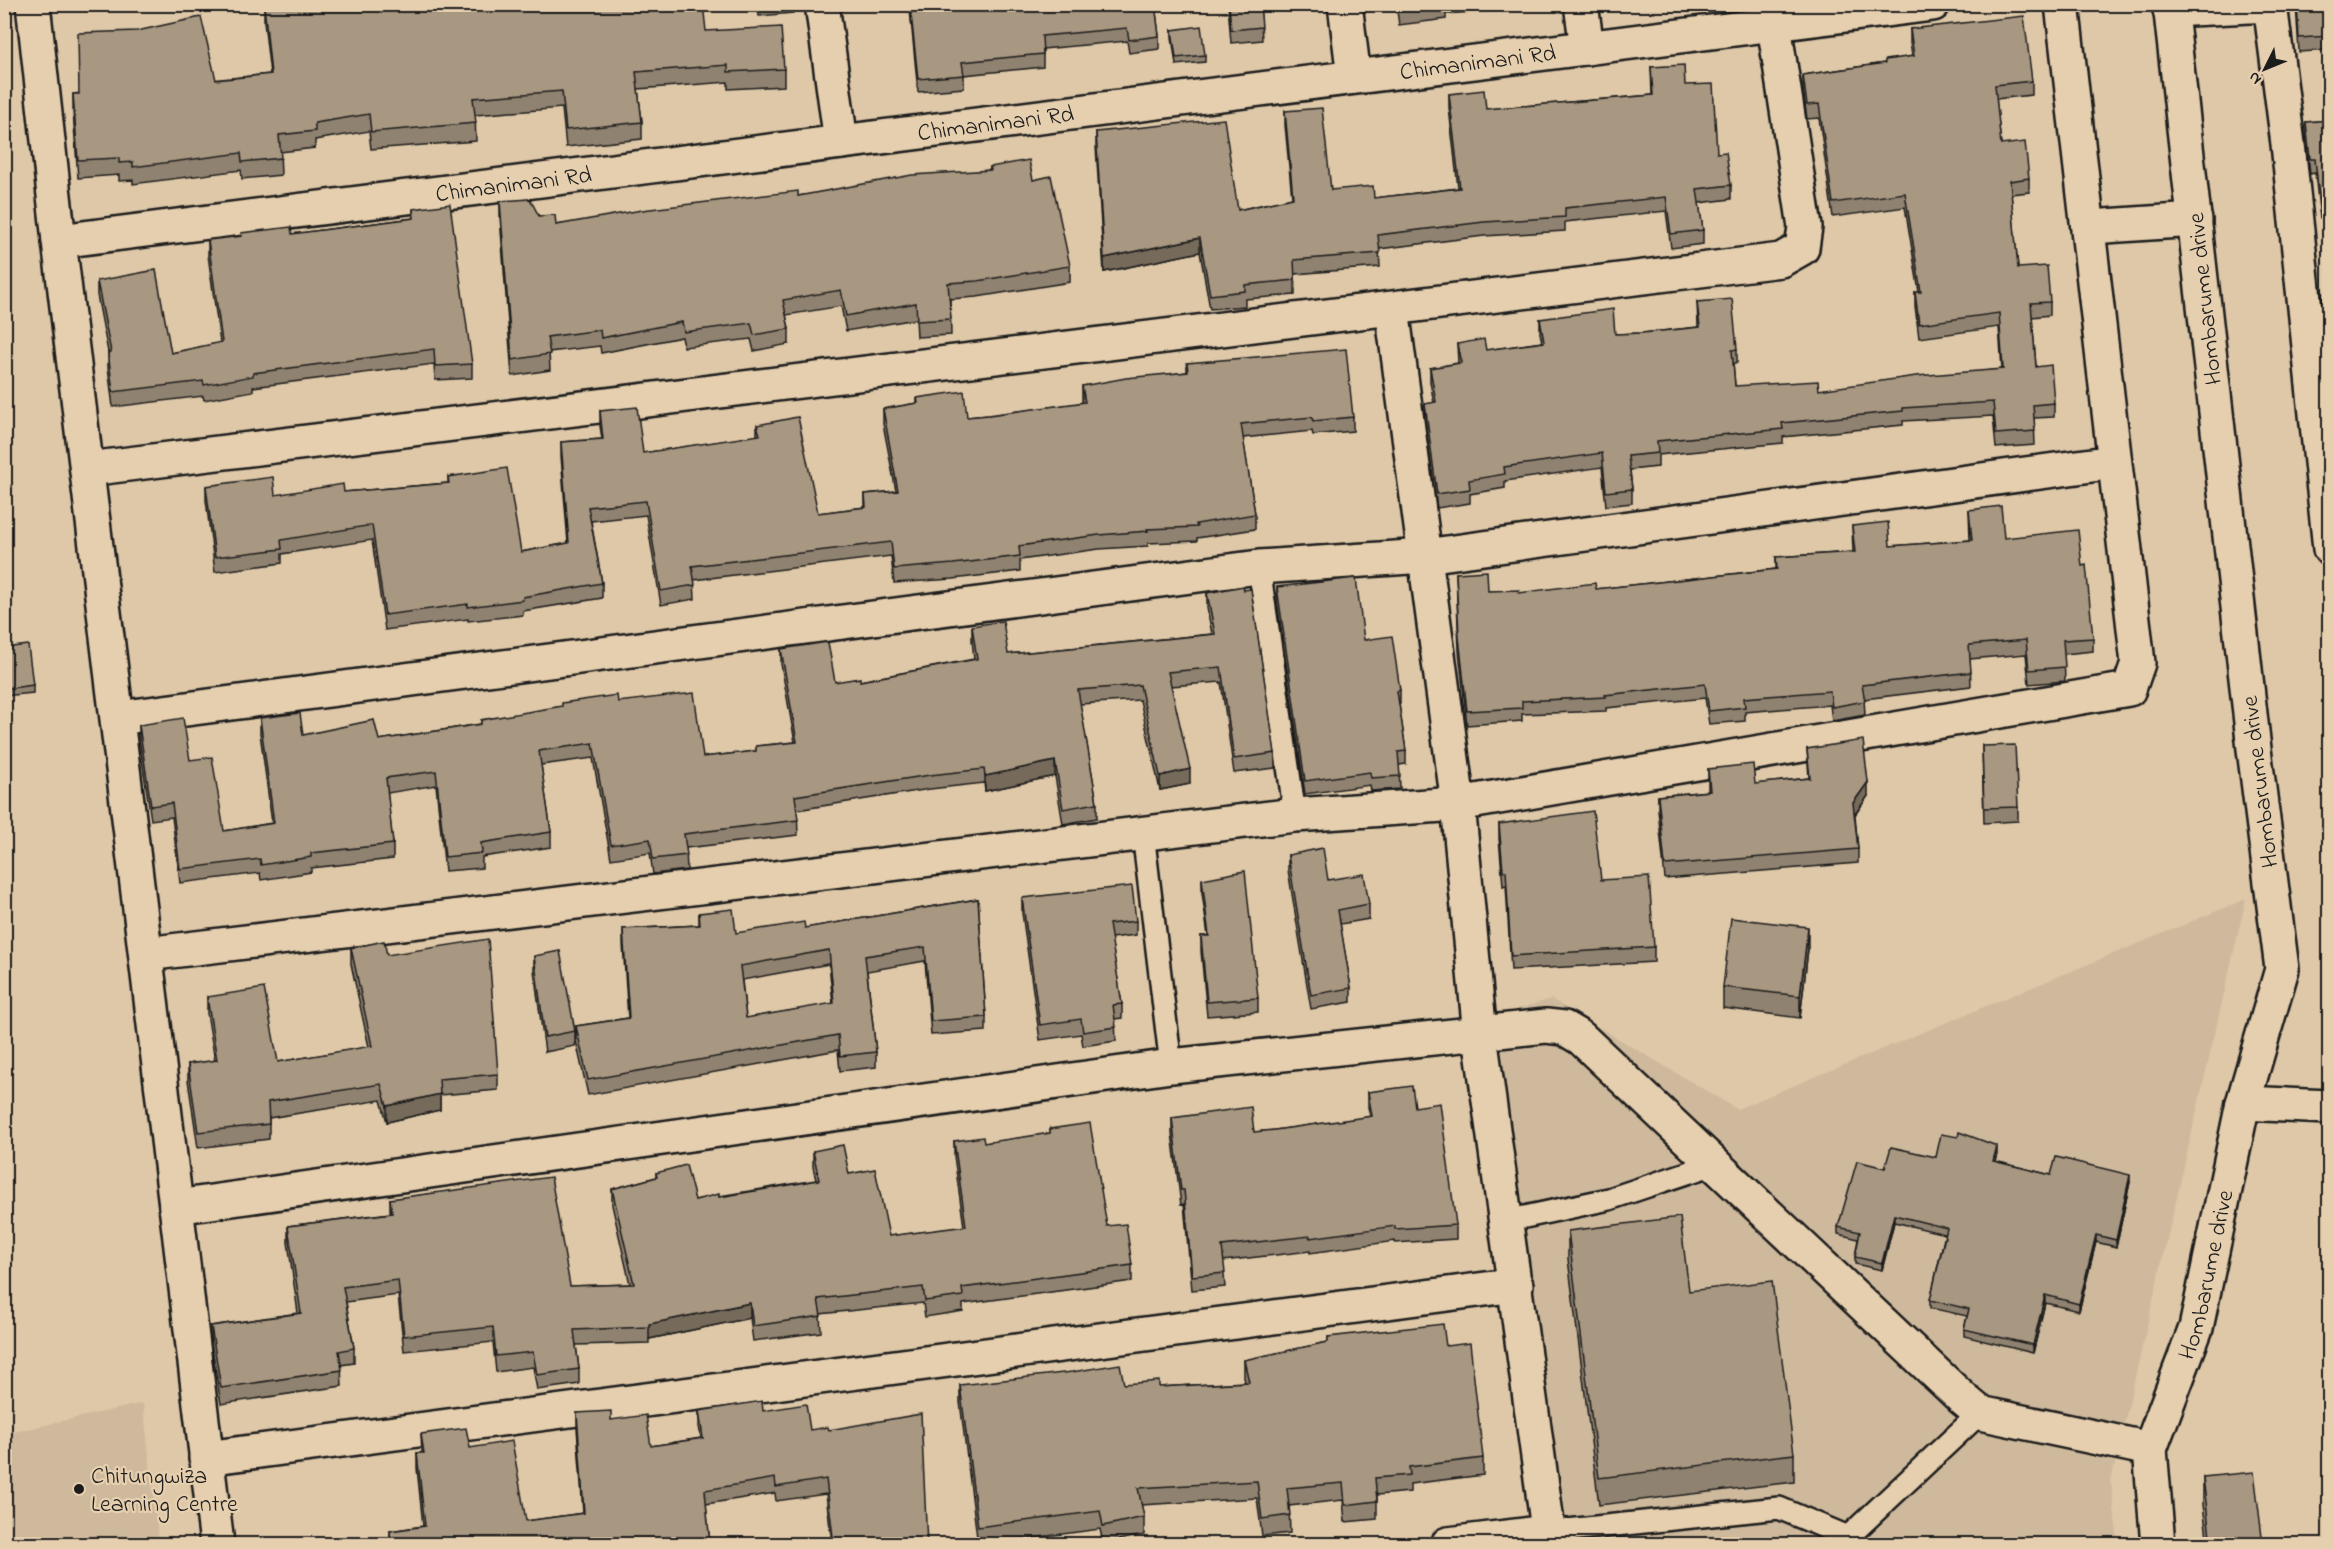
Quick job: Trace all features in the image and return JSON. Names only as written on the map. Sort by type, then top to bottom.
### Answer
[{"type":"street","points":[[33,4],[59,241],[217,1545]]},
{"type":"street","points":[[822,4],[841,142]]},
{"type":"street","points":[[1345,4],[1354,77]]},
{"type":"street","points":[[1581,4],[1587,48]]},
{"type":"street","name":"Chimanimani Rd","points":[[59,241],[1933,4]]},
{"type":"street","points":[[146,954],[1295,815],[1458,804],[2129,689],[2138,663],[2114,462],[2090,227],[2062,4]]},
{"type":"street","points":[[2170,7],[2270,5],[2288,144],[2330,549]]},
{"type":"street","name":"Hombarume drive","points":[[2158,1545],[2150,1449],[2196,1328],[2243,1103],[2282,969],[2254,749],[2170,7]]},
{"type":"street","points":[[88,469],[1781,260],[1802,248],[1805,227],[1774,24]]},
{"type":"street","points":[[2090,227],[2195,220]]},
{"type":"street","points":[[1392,309],[1458,804],[1480,1035],[1549,1538],[1448,1545]]},
{"type":"street","points":[[118,718],[1259,567],[1425,556],[2114,462]]},
{"type":"street","points":[[176,1208],[1171,1066],[1480,1035],[1546,1026],[1564,1028],[1581,1038],[1980,1413],[2150,1449]]},
{"type":"street","points":[[2243,1103],[2330,1107]]},
{"type":"street","points":[[206,1458],[1516,1285]]},
{"type":"lane","points":[[1259,567],[1295,815]]},
{"type":"lane","points":[[1143,833],[1171,1066]]},
{"type":"lane","points":[[1506,1221],[1609,1199],[1714,1164]]},
{"type":"lane","points":[[1549,1538],[1779,1508],[1848,1541],[1980,1413]]},
{"type":"shaded area","points":[[2246,899],[2111,1481],[2118,1544],[1565,1544],[1489,1018],[1551,999],[1737,1109]]},
{"type":"shaded area","name":"Chitungwiza Learning Centre","points":[[143,1403],[159,1544],[5,1544],[5,1434]]},
{"type":"building","points":[[298,4],[298,8],[323,4],[703,4],[706,31],[781,27],[784,69],[728,72],[728,65],[636,72],[642,122],[566,130],[562,91],[473,98],[476,123],[371,132],[369,114],[315,123],[315,131],[279,135],[281,158],[242,162],[241,153],[133,167],[133,162],[119,163],[119,158],[78,160],[73,94],[79,94],[78,33],[137,31],[201,17],[216,80],[271,74],[264,5]]},
{"type":"building","points":[[910,4],[1155,4],[1159,36],[1129,40],[1127,28],[1042,36],[1043,54],[962,62],[964,75],[918,79]]},
{"type":"building","points":[[1229,4],[1260,4],[1262,27],[1231,30]]},
{"type":"building","points":[[1398,4],[1445,4],[1399,11]]},
{"type":"building","points":[[2297,4],[2330,4],[2330,36],[2299,38]]},
{"type":"building","points":[[2024,16],[2032,81],[1995,85],[2001,145],[2025,142],[2029,178],[2010,181],[2018,268],[2047,266],[2050,302],[2031,303],[2036,367],[2051,365],[2054,403],[2033,405],[2035,431],[1996,434],[1993,402],[1903,408],[1903,411],[1782,423],[1783,429],[1657,441],[1658,453],[1628,456],[1632,489],[1606,492],[1602,453],[1504,467],[1505,474],[1469,480],[1470,489],[1437,494],[1425,404],[1436,402],[1430,368],[1461,363],[1457,344],[1484,339],[1486,350],[1544,342],[1540,319],[1613,309],[1615,334],[1700,327],[1697,302],[1732,299],[1737,349],[1732,350],[1735,386],[1818,381],[1819,390],[1916,376],[2003,369],[1999,313],[1919,324],[1915,292],[1921,292],[1905,193],[1833,203],[1819,104],[1807,105],[1803,75],[1885,63],[1885,60],[1914,56],[1910,29]]},
{"type":"building","points":[[1201,26],[1205,55],[1176,58],[1172,30]]},
{"type":"building","points":[[1684,65],[1685,85],[1713,84],[1717,153],[1726,152],[1731,185],[1697,189],[1703,230],[1671,234],[1666,197],[1565,208],[1565,217],[1484,222],[1378,235],[1380,253],[1294,260],[1295,280],[1245,285],[1245,291],[1210,295],[1200,238],[1104,258],[1096,132],[1224,119],[1238,210],[1293,198],[1285,111],[1322,108],[1331,190],[1373,186],[1374,198],[1460,188],[1449,94],[1484,90],[1486,109],[1653,95],[1651,67]]},
{"type":"building","points":[[2330,120],[2330,204],[2320,205],[2315,159],[2310,159],[2306,122]]},
{"type":"building","points":[[1029,160],[1033,180],[1051,176],[1070,266],[977,281],[948,283],[951,319],[917,321],[916,303],[846,316],[841,290],[783,300],[789,329],[754,335],[751,323],[684,332],[682,322],[601,338],[600,330],[547,337],[550,354],[512,360],[500,201],[530,199],[539,216],[555,215],[556,225],[642,210],[798,191],[798,196],[912,175],[991,170],[990,167]]},
{"type":"building","points":[[450,204],[472,364],[435,366],[434,349],[253,373],[253,376],[204,385],[203,381],[113,392],[108,352],[111,352],[97,281],[156,270],[171,353],[222,342],[208,240],[242,236],[241,233],[291,227],[292,234],[414,218],[413,209]]},
{"type":"building","points":[[2327,296],[2330,296],[2330,317]]},
{"type":"building","points":[[1346,349],[1353,417],[1313,421],[1312,417],[1241,424],[1255,514],[1196,524],[1197,527],[1147,529],[1148,531],[1019,546],[1020,556],[894,569],[891,542],[692,566],[695,585],[661,591],[646,501],[588,507],[602,583],[523,597],[523,600],[468,607],[468,604],[385,615],[372,525],[281,540],[282,549],[215,557],[206,486],[273,477],[275,495],[343,484],[344,492],[449,483],[448,477],[507,468],[521,552],[569,543],[561,442],[603,439],[600,411],[637,407],[643,453],[760,435],[757,425],[798,417],[818,513],[866,507],[865,494],[898,491],[883,409],[918,403],[917,398],[964,391],[967,417],[989,415],[1085,402],[1082,386],[1126,378],[1188,372],[1187,363]]},
{"type":"building","points":[[2001,506],[2004,538],[2078,530],[2082,566],[2086,565],[2093,638],[2063,640],[2065,667],[2029,670],[2026,640],[1969,645],[1971,672],[1862,685],[1865,701],[1832,707],[1830,691],[1744,698],[1745,707],[1709,711],[1705,684],[1605,695],[1606,697],[1522,701],[1522,708],[1467,711],[1459,637],[1456,573],[1487,571],[1488,591],[1519,590],[1519,593],[1595,583],[1596,589],[1777,569],[1776,557],[1855,552],[1852,526],[1888,522],[1890,546],[1972,540],[1969,510]]},
{"type":"building","points":[[1356,578],[1364,640],[1392,636],[1406,751],[1398,752],[1400,776],[1371,778],[1370,772],[1305,781],[1277,587]]},
{"type":"building","points":[[1243,586],[1244,590],[1251,589],[1275,753],[1234,759],[1221,667],[1168,672],[1190,769],[1160,776],[1140,685],[1078,690],[1097,803],[1063,809],[1055,761],[985,776],[984,769],[930,775],[795,796],[798,820],[684,834],[687,855],[653,859],[650,839],[611,845],[593,743],[539,751],[551,832],[481,843],[482,853],[445,857],[436,771],[386,778],[393,844],[311,853],[311,857],[261,865],[260,859],[180,869],[172,803],[151,806],[139,725],[183,718],[190,760],[212,757],[224,831],[274,823],[260,718],[300,713],[303,735],[374,720],[379,740],[481,724],[481,720],[562,706],[562,703],[617,695],[618,702],[694,693],[703,757],[756,751],[756,746],[797,742],[781,649],[828,642],[835,682],[860,678],[860,681],[977,659],[972,626],[1003,621],[1008,654],[1215,634],[1207,593]]},
{"type":"building","points":[[28,645],[33,685],[4,689],[4,648]]},
{"type":"building","points":[[1863,740],[1868,782],[1853,803],[1858,849],[1665,865],[1658,796],[1710,791],[1708,769],[1753,764],[1755,784],[1810,778],[1807,749]]},
{"type":"building","points":[[2015,745],[2018,807],[1984,808],[1982,746]]},
{"type":"building","points":[[1593,811],[1601,880],[1649,877],[1654,947],[1511,956],[1506,871],[1503,871],[1499,824]]},
{"type":"building","points":[[1323,848],[1328,880],[1364,874],[1369,904],[1338,910],[1351,988],[1311,995],[1288,855]]},
{"type":"building","points":[[1245,871],[1258,998],[1207,1002],[1201,936],[1209,936],[1202,879]]},
{"type":"building","points":[[1132,886],[1136,921],[1109,924],[1122,1004],[1113,1005],[1116,1027],[1083,1032],[1081,1019],[1040,1025],[1022,898]]},
{"type":"building","points":[[978,899],[986,1017],[931,1021],[925,947],[865,956],[876,1052],[840,1056],[838,1035],[588,1080],[576,1026],[629,1018],[623,929],[700,925],[699,913],[733,909],[736,933],[804,922],[805,928]],"holes":[[[829,950],[834,1003],[746,1018],[740,966]]]},
{"type":"building","points":[[1731,918],[1808,927],[1800,996],[1723,987]]},
{"type":"building","points":[[488,939],[498,1074],[439,1079],[440,1094],[387,1106],[381,1084],[268,1102],[269,1124],[198,1132],[188,1064],[217,1060],[207,997],[264,988],[278,1062],[372,1046],[351,948],[384,941],[387,955]]},
{"type":"building","points":[[560,951],[575,1031],[545,1037],[534,956]]},
{"type":"building","points":[[1412,1086],[1415,1107],[1440,1103],[1456,1225],[1395,1229],[1395,1226],[1310,1238],[1310,1236],[1222,1246],[1225,1273],[1192,1276],[1184,1190],[1181,1190],[1172,1118],[1251,1107],[1254,1132],[1275,1130],[1372,1116],[1368,1092]]},
{"type":"building","points":[[1090,1123],[1107,1226],[1126,1224],[1132,1265],[962,1288],[963,1296],[925,1301],[923,1287],[818,1299],[821,1316],[753,1326],[750,1303],[649,1324],[649,1327],[574,1330],[579,1369],[537,1375],[533,1352],[496,1356],[493,1327],[404,1336],[398,1280],[343,1287],[354,1348],[339,1351],[342,1370],[221,1388],[211,1326],[301,1313],[288,1226],[392,1213],[390,1199],[551,1177],[570,1286],[634,1284],[612,1189],[657,1177],[656,1173],[686,1165],[695,1200],[719,1194],[719,1197],[819,1180],[813,1151],[843,1145],[849,1174],[875,1169],[889,1236],[966,1226],[954,1141],[983,1137],[984,1143],[1050,1133],[1050,1129]]},
{"type":"building","points":[[1959,1132],[1997,1146],[1993,1161],[2051,1175],[2056,1157],[2130,1175],[2116,1240],[2096,1235],[2079,1304],[2045,1295],[2033,1345],[1964,1329],[1969,1309],[1930,1300],[1947,1228],[1894,1215],[1882,1263],[1855,1257],[1860,1232],[1838,1227],[1857,1161],[1885,1168],[1891,1147],[1936,1157],[1941,1134],[1958,1137]]},
{"type":"building","points":[[1680,1217],[1689,1291],[1772,1281],[1794,1454],[1599,1478],[1568,1231]]},
{"type":"building","points":[[1443,1324],[1446,1346],[1470,1343],[1483,1458],[1409,1467],[1410,1475],[1375,1478],[1377,1501],[1345,1505],[1343,1483],[1287,1488],[1290,1515],[1262,1519],[1257,1481],[1138,1488],[1144,1517],[1103,1526],[1100,1511],[978,1527],[960,1385],[1120,1364],[1124,1384],[1159,1381],[1159,1387],[1249,1382],[1244,1360],[1328,1342],[1328,1337]]},
{"type":"building","points":[[762,1401],[763,1411],[806,1404],[810,1430],[828,1427],[829,1430],[921,1414],[927,1545],[834,1545],[826,1479],[776,1487],[775,1478],[705,1490],[710,1545],[391,1545],[390,1531],[425,1526],[417,1453],[424,1453],[421,1434],[466,1428],[470,1448],[512,1441],[526,1521],[584,1513],[577,1413],[611,1411],[611,1420],[646,1415],[651,1446],[703,1438],[699,1411]]},
{"type":"building","points":[[2254,1472],[2263,1545],[2211,1545],[2203,1477]]},
{"type":"place","name":"Chitungwiza Learning Centre","points":[[79,1489]]}]
